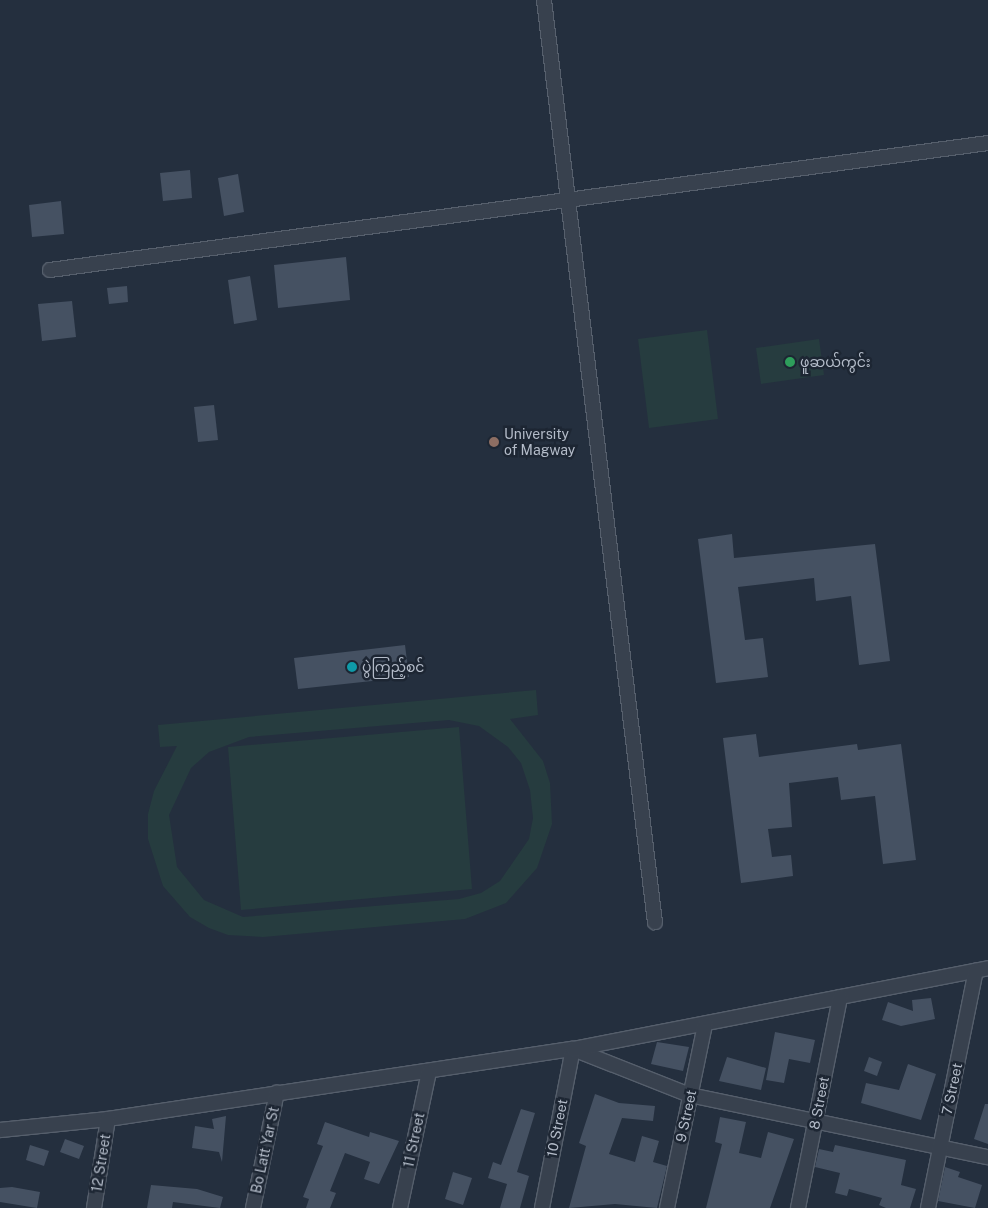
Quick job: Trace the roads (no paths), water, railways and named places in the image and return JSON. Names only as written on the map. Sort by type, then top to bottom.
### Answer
[{"type":"street","points":[[544,0],[656,922]]},
{"type":"street","points":[[50,270],[988,143]]},
{"type":"street","points":[[0,1130],[108,1119],[277,1092],[428,1072],[573,1049],[982,969]]},
{"type":"street","name":"7 Street","points":[[928,1208],[940,1147],[982,969]]},
{"type":"street","name":"8 Street","points":[[798,1208],[840,997]]},
{"type":"street","name":"9 Street","points":[[667,1208],[705,1024]]},
{"type":"street","points":[[573,1049],[690,1095],[988,1157]]},
{"type":"street","name":"10 Street","points":[[542,1208],[573,1049]]},
{"type":"street","name":"11 Street","points":[[400,1208],[428,1072]]},
{"type":"street","name":"Bo Latt Yar St","points":[[253,1208],[277,1092]]},
{"type":"street","name":"12 Street","points":[[94,1208],[108,1119]]},
{"type":"place","name":"ဖူဆယ်ကွင်း","points":[[790,362]]},
{"type":"place","name":"University of Magway","points":[[494,442]]},
{"type":"place","name":"ပွဲကြည့်စင်","points":[[352,667]]}]
